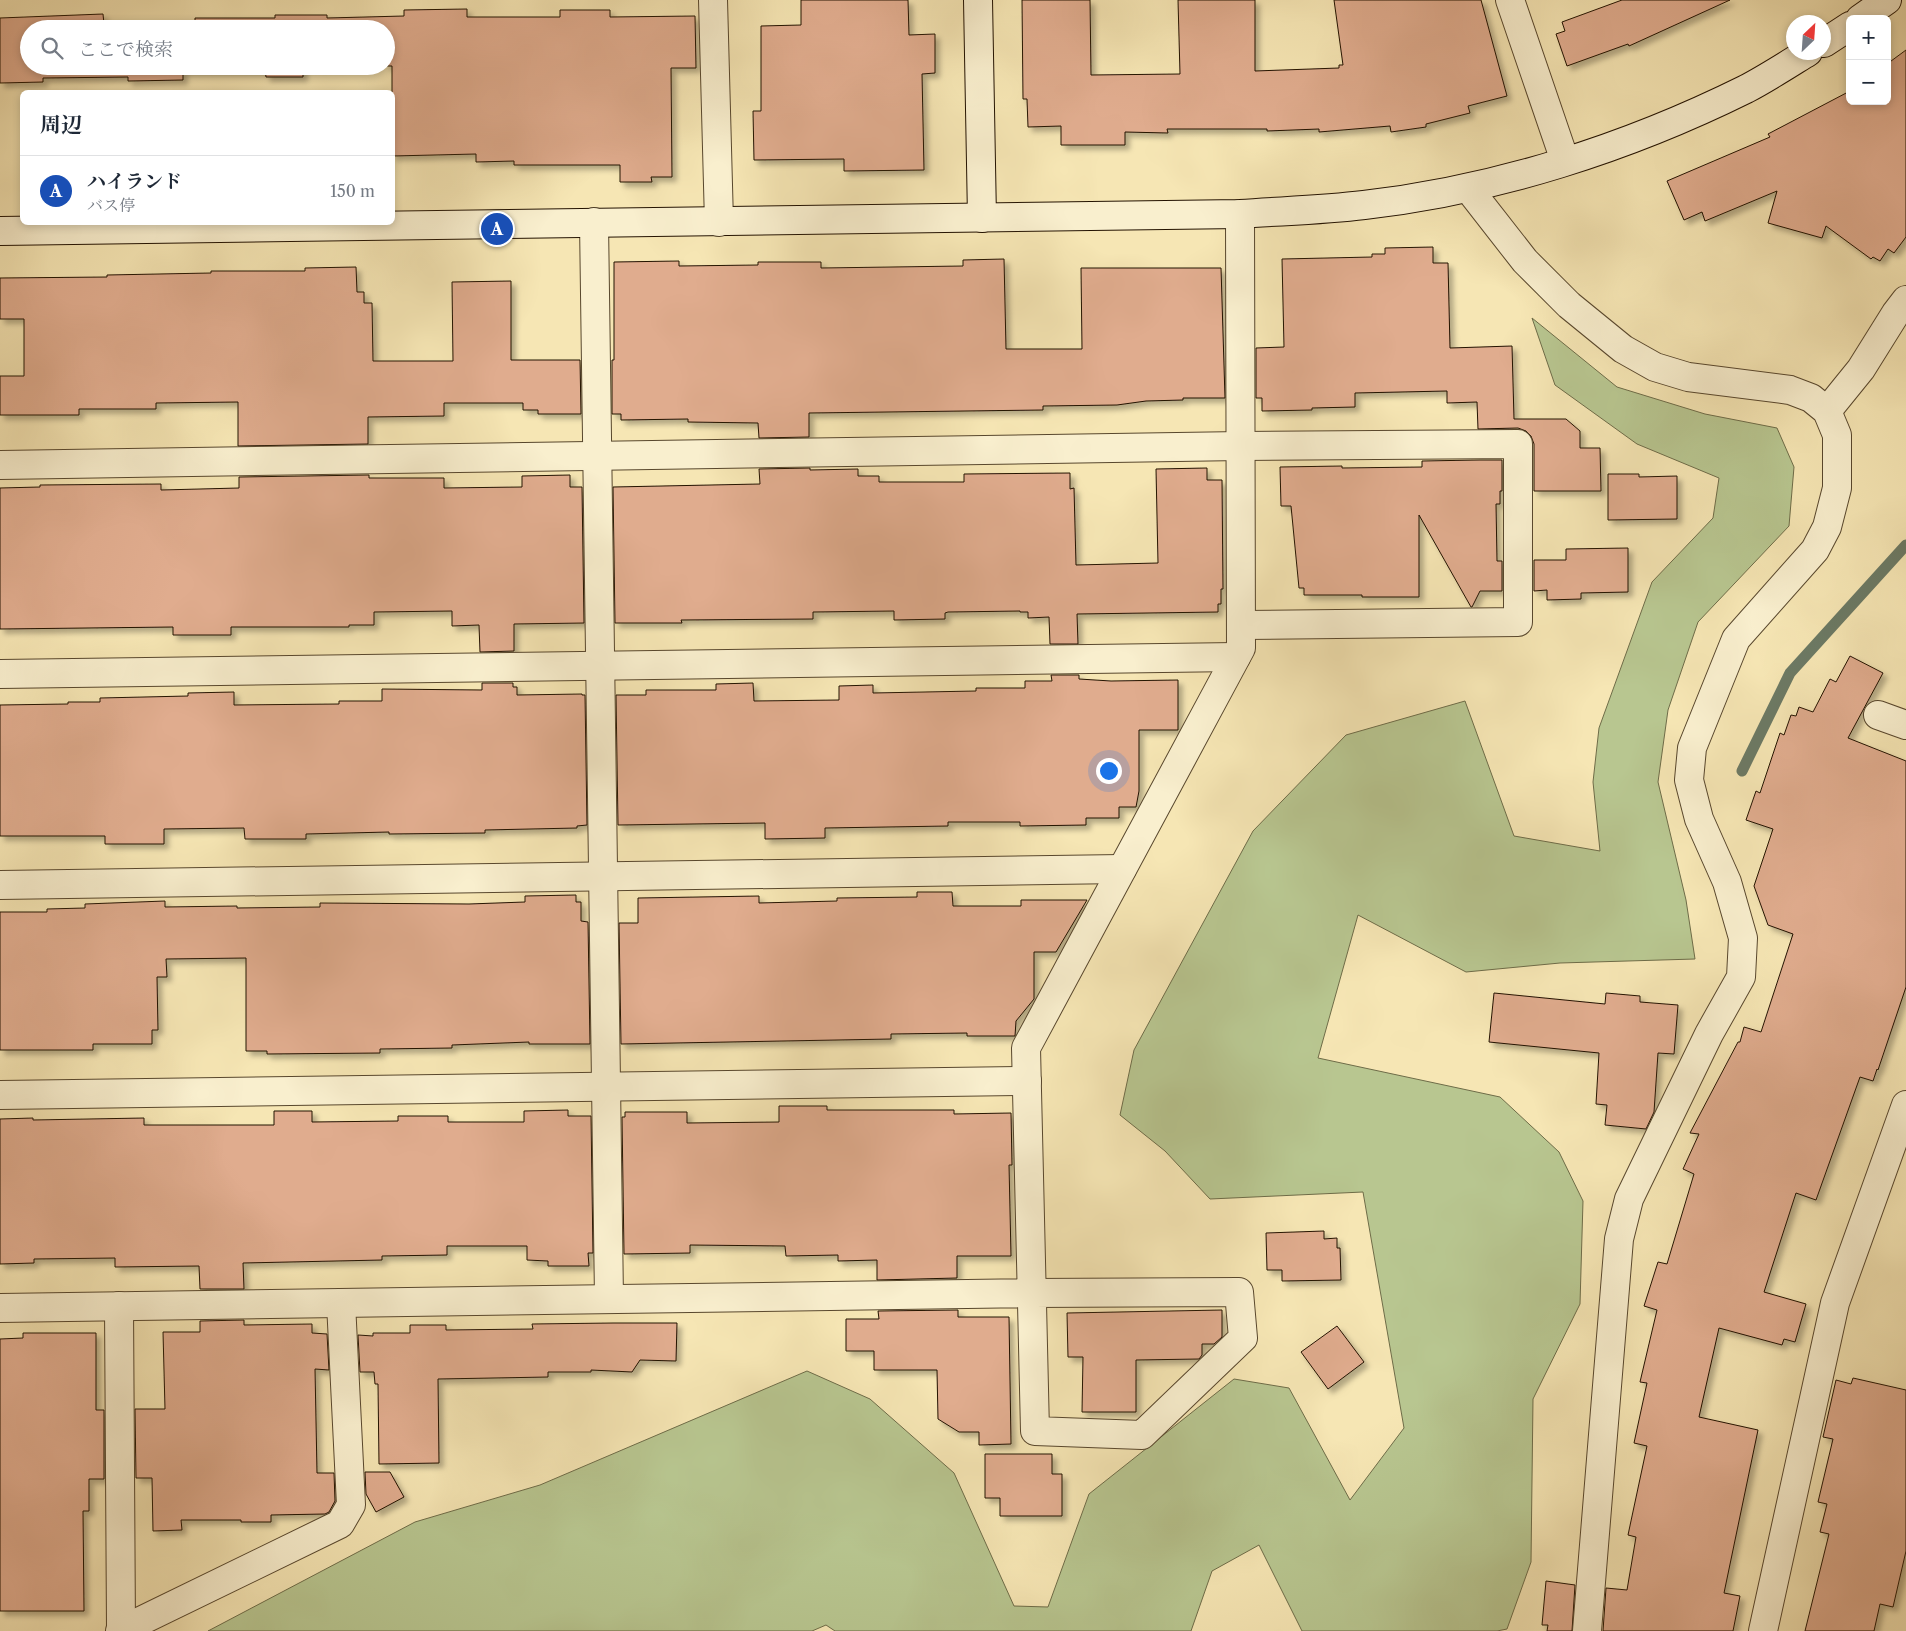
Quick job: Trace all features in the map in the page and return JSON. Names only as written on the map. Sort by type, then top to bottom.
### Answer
[{"type":"street","points":[[713,0],[719,222]]},
{"type":"street","points":[[978,0],[982,218]]},
{"type":"street","points":[[1510,0],[1565,161]]},
{"type":"street","points":[[1866,15],[1887,0]]},
{"type":"street","points":[[1831,38],[1846,29]]},
{"type":"street","points":[[0,231],[1240,214],[1364,205],[1468,188],[1565,161],[1665,126],[1747,88],[1794,60]]},
{"type":"street","points":[[1468,188],[1525,261],[1569,305],[1623,350],[1655,367],[1688,378],[1790,390],[1812,398],[1827,411],[1837,435],[1837,488],[1827,527],[1815,550],[1736,639],[1692,748],[1689,780],[1699,820],[1727,882],[1743,938],[1741,977],[1709,1034],[1629,1199],[1619,1239],[1587,1631]]},
{"type":"street","points":[[0,1308],[1031,1293],[1239,1292],[1243,1338],[1142,1435],[1035,1431],[1031,1293],[1026,1048],[1241,648],[1240,214]]},
{"type":"street","points":[[594,222],[609,1299]]},
{"type":"street","points":[[1827,411],[1861,369],[1896,312],[1906,300]]},
{"type":"street","points":[[0,465],[1242,446],[1518,444],[1518,622],[1242,625]]},
{"type":"street","points":[[0,674],[1236,657]]},
{"type":"street","points":[[1878,715],[1906,725]]},
{"type":"street","points":[[0,885],[1122,869]]},
{"type":"street","points":[[0,1095],[1027,1081]]},
{"type":"street","points":[[1763,1631],[1835,1303],[1906,1105]]},
{"type":"street","points":[[119,1306],[120,1631],[340,1524],[351,1505],[341,1303]]},
{"type":"green space","points":[[1532,318],[1617,387],[1705,414],[1777,428],[1794,467],[1789,526],[1698,622],[1668,710],[1658,782],[1686,900],[1695,959],[1560,963],[1466,972],[1358,915],[1318,1058],[1500,1097],[1559,1152],[1583,1201],[1580,1304],[1533,1399],[1531,1562],[1507,1629],[1497,1631],[1302,1631],[1259,1545],[1212,1571],[1191,1631],[835,1631],[826,1625],[812,1631],[208,1631],[415,1522],[540,1485],[807,1371],[870,1399],[954,1473],[1014,1606],[1048,1607],[1089,1494],[1234,1379],[1289,1388],[1350,1500],[1404,1428],[1363,1192],[1210,1199],[1165,1151],[1120,1115],[1134,1050],[1253,831],[1346,735],[1465,701],[1514,836],[1600,851],[1593,782],[1599,728],[1652,582],[1713,518],[1719,478],[1637,444],[1555,385]]},
{"type":"building","points":[[801,0],[908,0],[909,35],[935,34],[935,73],[922,74],[924,170],[844,171],[844,159],[754,160],[753,111],[761,111],[761,26],[801,25]]},
{"type":"building","points":[[1022,0],[1090,0],[1091,75],[1180,74],[1178,0],[1255,0],[1255,71],[1339,68],[1339,65],[1343,65],[1334,0],[1481,0],[1507,96],[1468,106],[1470,113],[1426,124],[1426,127],[1391,132],[1390,126],[1319,132],[1319,129],[1267,131],[1267,129],[1167,129],[1168,133],[1125,132],[1125,145],[1061,145],[1061,126],[1028,127],[1027,99],[1023,99]]},
{"type":"building","points":[[1622,0],[1730,0],[1629,46],[1628,44],[1567,66],[1556,34],[1565,31],[1562,22]]},
{"type":"building","points":[[467,9],[467,17],[560,17],[560,10],[610,10],[610,17],[695,16],[696,68],[671,68],[672,177],[651,177],[652,182],[620,182],[620,165],[514,165],[514,161],[476,162],[476,154],[395,156],[395,90],[392,90],[392,75],[395,75],[395,20],[195,20],[195,18],[275,18],[275,15],[327,15],[327,18],[404,16],[404,10]]},
{"type":"building","points":[[103,14],[104,20],[20,20],[20,75],[183,75],[183,80],[128,81],[128,77],[43,78],[43,82],[0,83],[0,18]]},
{"type":"building","points":[[1906,50],[1906,237],[1894,253],[1888,249],[1880,261],[1873,257],[1871,259],[1826,226],[1822,238],[1768,223],[1777,191],[1705,221],[1702,212],[1684,220],[1667,181],[1770,137],[1768,134],[1846,93],[1846,105],[1891,105],[1891,61]]},
{"type":"building","points":[[266,75],[303,75],[303,77],[266,77]]},
{"type":"building","points":[[1433,247],[1433,263],[1448,263],[1450,348],[1512,346],[1514,419],[1566,419],[1580,431],[1580,448],[1600,448],[1601,491],[1534,491],[1534,444],[1531,436],[1526,431],[1518,428],[1478,429],[1477,402],[1447,403],[1447,391],[1355,393],[1355,407],[1262,411],[1262,398],[1256,398],[1256,348],[1284,347],[1282,259],[1372,257],[1372,254],[1385,254],[1385,248]]},
{"type":"building","points":[[1004,259],[1006,349],[1082,349],[1081,268],[1221,268],[1225,398],[1183,398],[1183,400],[1146,401],[1117,405],[1043,406],[1043,410],[809,413],[809,437],[759,438],[758,423],[688,422],[688,419],[621,420],[621,414],[612,414],[614,262],[679,261],[679,266],[758,265],[758,262],[821,262],[821,268],[963,266],[963,260]]},
{"type":"building","points":[[356,267],[357,292],[364,292],[364,303],[372,303],[373,361],[453,361],[452,282],[511,281],[511,360],[580,360],[581,414],[538,414],[538,410],[523,410],[523,403],[444,403],[444,416],[368,417],[368,444],[238,446],[238,402],[156,403],[156,409],[79,409],[79,415],[0,415],[0,376],[24,376],[24,319],[0,319],[0,278],[107,277],[107,275],[211,273],[211,271],[305,271],[305,268]]},
{"type":"building","points":[[1502,460],[1502,491],[1500,491],[1500,504],[1496,504],[1497,561],[1502,561],[1502,591],[1480,591],[1471,607],[1419,515],[1419,597],[1304,595],[1304,588],[1299,588],[1291,506],[1281,506],[1280,467],[1422,467],[1422,461]]},
{"type":"building","points":[[810,468],[810,470],[858,469],[858,476],[879,476],[879,482],[964,482],[964,474],[1070,473],[1070,489],[1074,488],[1076,565],[1158,563],[1156,469],[1207,468],[1207,480],[1222,480],[1223,589],[1221,589],[1221,604],[1218,604],[1218,612],[1077,614],[1078,644],[1050,644],[1049,617],[1028,618],[1028,612],[1020,611],[948,612],[945,613],[945,619],[894,620],[894,611],[813,612],[813,619],[681,620],[682,623],[615,623],[613,487],[760,484],[759,469]]},
{"type":"building","points":[[1608,474],[1639,474],[1639,477],[1677,476],[1677,519],[1608,520]]},
{"type":"building","points":[[369,475],[369,478],[444,478],[444,488],[522,487],[522,476],[570,475],[570,487],[582,487],[584,623],[514,624],[514,651],[480,652],[479,625],[452,626],[452,611],[374,612],[374,625],[349,625],[349,627],[231,627],[231,635],[173,635],[173,627],[0,629],[0,488],[40,487],[40,485],[161,484],[161,490],[239,488],[239,477]]},
{"type":"building","points":[[1628,548],[1628,592],[1581,593],[1581,599],[1547,600],[1547,590],[1534,591],[1534,560],[1566,560],[1566,549]]},
{"type":"building","points":[[1850,656],[1883,673],[1848,738],[1906,761],[1906,987],[1873,1081],[1860,1077],[1816,1200],[1796,1193],[1764,1292],[1806,1304],[1795,1342],[1784,1339],[1782,1345],[1719,1328],[1699,1417],[1758,1430],[1724,1593],[1740,1596],[1733,1631],[1603,1631],[1606,1588],[1627,1590],[1636,1537],[1628,1535],[1647,1446],[1634,1443],[1647,1383],[1640,1382],[1657,1310],[1644,1306],[1658,1262],[1667,1264],[1694,1174],[1683,1169],[1699,1134],[1690,1133],[1738,1042],[1740,1042],[1744,1027],[1761,1032],[1793,934],[1768,925],[1754,886],[1773,829],[1746,820],[1756,791],[1760,793],[1780,733],[1784,735],[1791,715],[1796,716],[1799,707],[1813,712],[1830,679],[1836,682]]},
{"type":"building","points":[[1051,675],[1079,675],[1079,679],[1111,681],[1178,680],[1178,730],[1139,730],[1139,791],[1136,807],[1119,807],[1119,818],[1086,818],[1086,825],[1020,826],[1020,822],[948,822],[948,826],[825,828],[825,838],[765,839],[765,823],[618,825],[616,695],[646,695],[646,690],[716,690],[716,684],[753,683],[754,701],[839,700],[839,686],[873,685],[873,693],[976,691],[976,688],[1025,688],[1025,681],[1052,681]]},
{"type":"building","points":[[482,683],[513,683],[513,687],[517,687],[517,695],[585,695],[587,825],[577,826],[577,828],[485,830],[485,833],[389,834],[389,832],[306,834],[306,839],[245,839],[244,828],[164,829],[164,844],[105,844],[105,836],[0,836],[0,705],[68,704],[68,702],[100,702],[100,698],[188,696],[188,693],[234,692],[234,705],[339,704],[339,701],[382,701],[382,689],[482,690]]},
{"type":"building","points":[[917,892],[952,892],[953,906],[1021,906],[1021,900],[1087,900],[1056,952],[1034,952],[1034,999],[1016,1021],[1015,1036],[967,1036],[967,1033],[891,1034],[891,1039],[621,1044],[619,923],[638,923],[638,898],[759,896],[759,903],[837,901],[837,898],[917,897]]},
{"type":"building","points":[[576,895],[576,902],[581,902],[581,921],[588,922],[590,1044],[529,1044],[529,1042],[452,1045],[452,1048],[380,1049],[380,1053],[267,1054],[267,1051],[246,1051],[246,958],[166,959],[167,977],[157,977],[158,1030],[152,1030],[152,1044],[93,1044],[93,1050],[0,1050],[0,912],[47,912],[47,909],[85,908],[85,904],[165,901],[165,907],[320,907],[320,903],[469,904],[525,902],[525,896]]},
{"type":"building","points":[[1494,993],[1605,1004],[1606,993],[1640,996],[1640,1002],[1678,1005],[1674,1054],[1658,1053],[1654,1112],[1646,1129],[1605,1125],[1607,1105],[1596,1104],[1599,1053],[1489,1042]]},
{"type":"building","points":[[779,1106],[827,1106],[827,1110],[954,1110],[954,1114],[1011,1113],[1012,1165],[1009,1165],[1011,1256],[957,1256],[957,1278],[877,1280],[877,1260],[838,1261],[838,1255],[786,1256],[785,1246],[690,1245],[690,1253],[624,1254],[622,1117],[625,1117],[625,1112],[687,1112],[687,1123],[779,1122]]},
{"type":"building","points":[[568,1110],[568,1116],[591,1116],[593,1253],[588,1253],[589,1266],[548,1266],[548,1261],[527,1260],[527,1246],[447,1246],[447,1255],[382,1256],[382,1260],[243,1263],[244,1289],[200,1289],[199,1266],[115,1267],[115,1258],[34,1259],[34,1263],[0,1264],[0,1119],[144,1118],[144,1125],[274,1125],[274,1111],[312,1111],[312,1122],[398,1121],[398,1116],[448,1116],[448,1122],[524,1122],[524,1111]]},
{"type":"building","points":[[1324,1231],[1324,1239],[1337,1238],[1337,1248],[1340,1248],[1341,1280],[1282,1281],[1282,1270],[1267,1270],[1266,1233]]},
{"type":"building","points":[[958,1310],[958,1317],[1009,1317],[1011,1444],[979,1445],[979,1432],[959,1432],[938,1419],[937,1370],[874,1370],[874,1351],[846,1351],[846,1319],[879,1319],[878,1311]]},
{"type":"building","points":[[1222,1310],[1222,1337],[1214,1344],[1202,1344],[1202,1355],[1199,1359],[1136,1360],[1136,1412],[1082,1412],[1083,1357],[1068,1357],[1067,1313]]},
{"type":"building","points":[[244,1320],[244,1325],[312,1324],[312,1333],[327,1334],[329,1370],[315,1369],[317,1473],[334,1473],[335,1501],[329,1512],[325,1514],[271,1515],[271,1522],[181,1520],[182,1530],[153,1531],[152,1478],[136,1478],[135,1409],[165,1409],[163,1332],[200,1332],[200,1321]]},
{"type":"building","points":[[677,1323],[676,1361],[640,1360],[632,1372],[591,1370],[591,1372],[548,1372],[548,1377],[438,1379],[439,1463],[379,1464],[378,1384],[375,1384],[374,1372],[360,1372],[358,1335],[373,1336],[373,1333],[410,1333],[410,1325],[446,1325],[446,1330],[533,1329],[532,1324]]},
{"type":"building","points":[[1337,1326],[1364,1362],[1328,1389],[1301,1352]]},
{"type":"building","points":[[23,1333],[96,1333],[96,1410],[104,1410],[104,1479],[89,1479],[89,1511],[83,1511],[84,1611],[0,1611],[0,1339],[23,1338]]},
{"type":"building","points":[[1853,1378],[1906,1390],[1906,1551],[1893,1607],[1880,1604],[1874,1631],[1805,1631],[1829,1534],[1820,1532],[1827,1504],[1818,1502],[1833,1439],[1823,1437],[1836,1380],[1851,1384]]},
{"type":"building","points":[[985,1454],[1052,1454],[1052,1474],[1062,1474],[1062,1516],[1000,1516],[1000,1498],[985,1498]]},
{"type":"building","points":[[365,1472],[390,1472],[404,1497],[376,1512],[366,1494]]},
{"type":"building","points":[[1546,1581],[1575,1585],[1572,1631],[1547,1631],[1548,1625],[1542,1625]]},
{"type":"waterway","points":[[1742,771],[1790,673],[1906,545]]},
{"type":"place","name":"ハイランド","points":[[497,229]]}]
